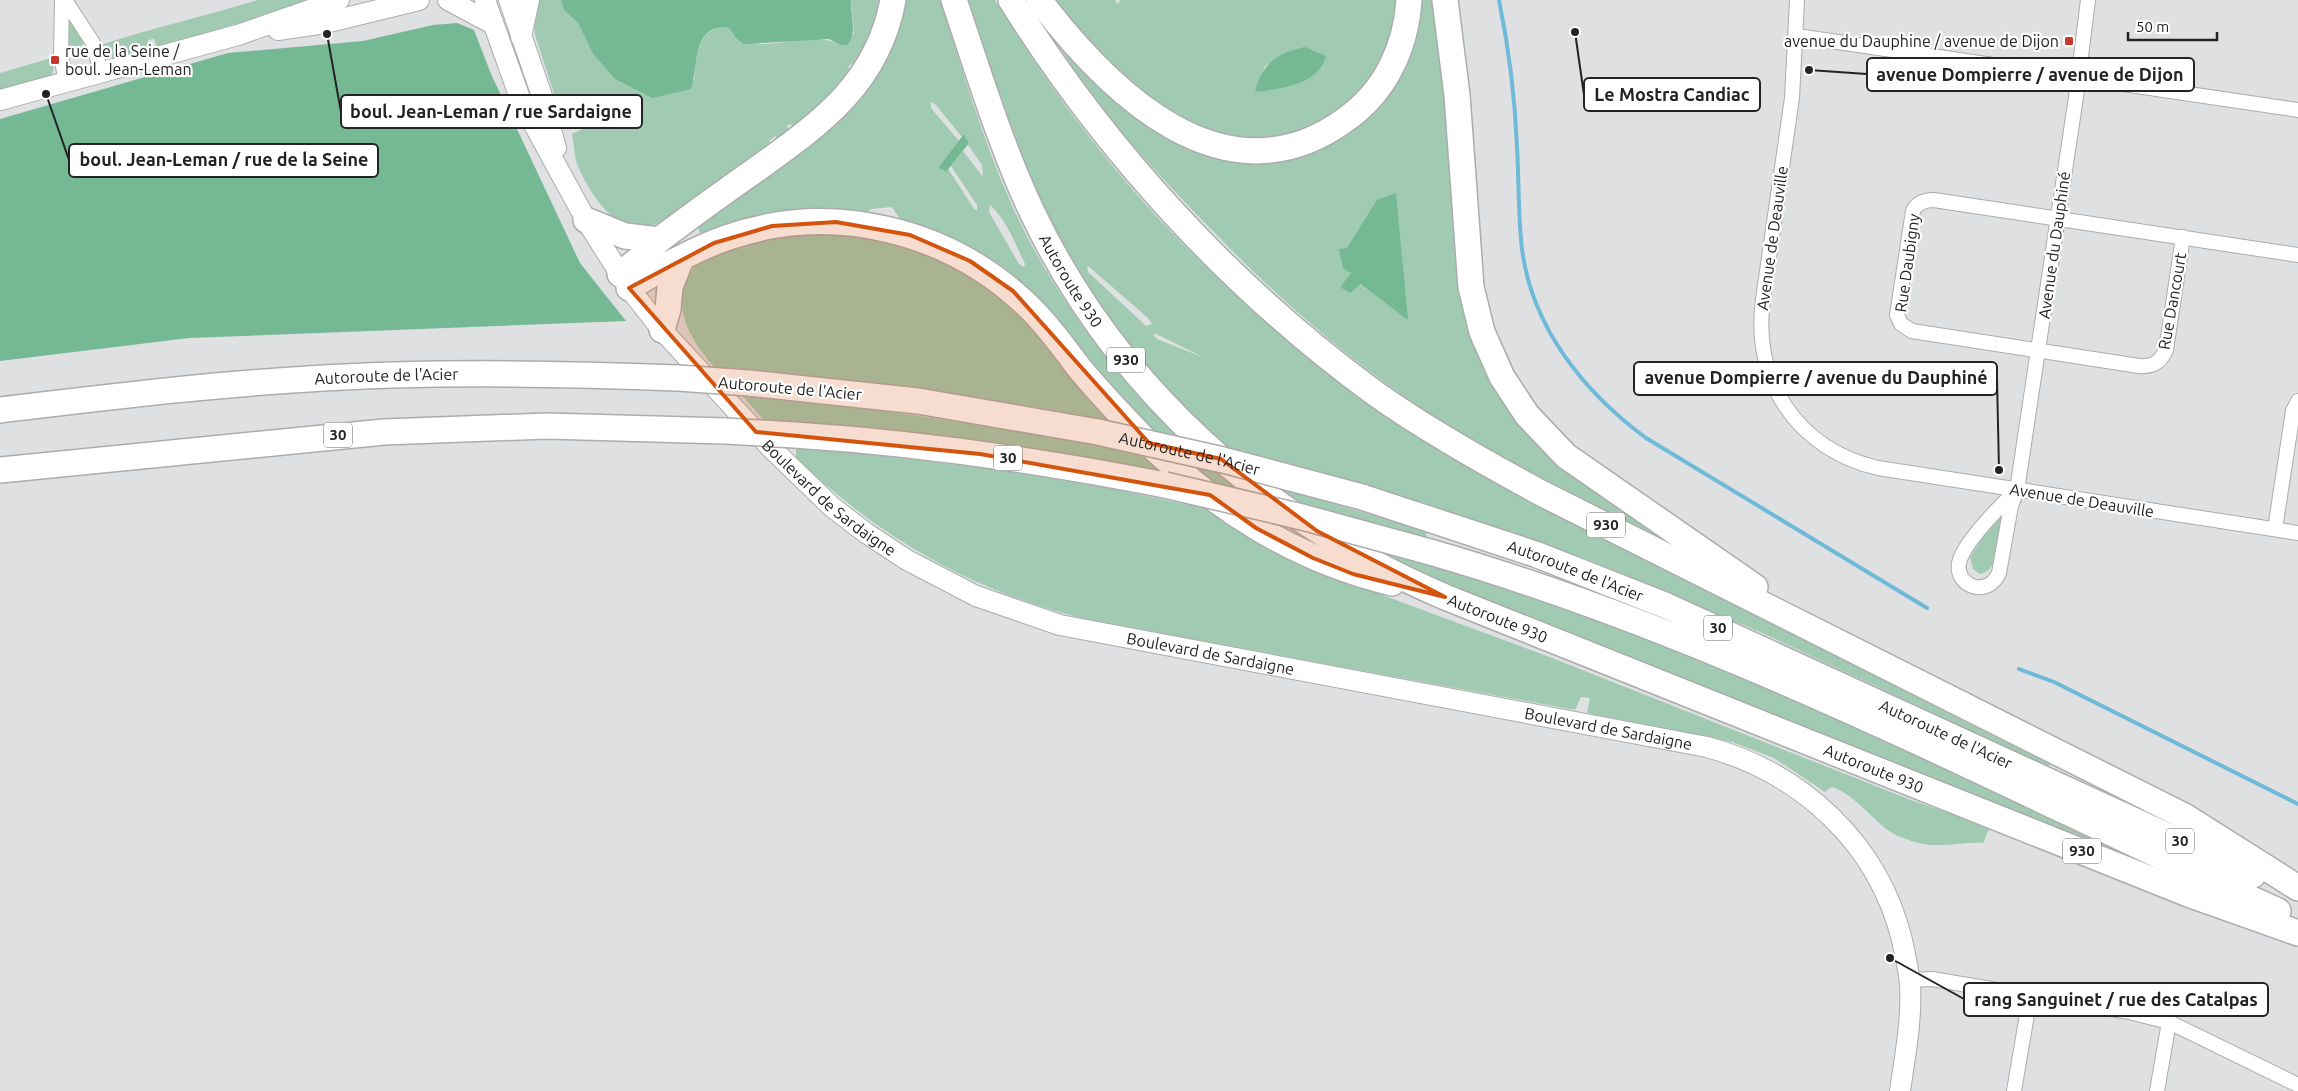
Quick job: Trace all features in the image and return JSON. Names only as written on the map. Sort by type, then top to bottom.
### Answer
[{"type":"highway","points":[[625,281],[647,252],[659,240],[800,138],[837,107],[858,83],[875,55],[886,28],[893,0]]},
{"type":"highway","name":"Autoroute 930","points":[[954,0],[1000,136],[1031,210],[1070,281],[1127,362],[1160,400],[1205,444],[1283,509],[1355,553],[1445,596],[2188,894],[2298,933]]},
{"type":"highway","name":"930","points":[[1010,0],[1078,100],[1152,189],[1239,278],[1330,358],[1403,412],[1486,463],[2186,817],[2298,888]]},
{"type":"highway","points":[[1040,0],[1087,58],[1116,87],[1146,111],[1169,126],[1206,142],[1224,147],[1252,150],[1282,148],[1308,140],[1336,126],[1356,112],[1374,94],[1392,66],[1404,32],[1409,0]]},
{"type":"highway","points":[[1445,0],[1457,88],[1470,286],[1482,332],[1508,388],[1534,423],[1574,462],[1702,548],[1813,630]]},
{"type":"highway","points":[[586,220],[625,236],[659,240]]},
{"type":"highway","points":[[625,281],[739,234],[805,222],[836,222],[877,227],[936,244],[976,264],[1017,295],[1045,324],[1093,384],[1141,435],[1230,511],[1283,543],[1335,567],[1353,574],[1445,596]]},
{"type":"highway","points":[[662,330],[668,309],[670,286],[681,259]]},
{"type":"highway","name":"Autoroute de l'Acier","points":[[0,410],[228,385],[369,376],[503,373],[678,378],[750,383],[918,401],[1098,432],[1223,460],[1362,497],[1535,554],[1682,612],[2298,896]]},
{"type":"highway","name":"Autoroute de l'Acier","points":[[0,470],[205,448],[384,432],[547,426],[725,430],[795,434],[973,453],[1165,486],[1302,517],[1430,552],[1592,605],[1743,663],[2298,920]]},
{"type":"street","points":[[64,0],[93,43],[101,72]]},
{"type":"street","points":[[64,0],[61,56],[66,82]]},
{"type":"street","points":[[0,100],[238,35],[339,0]]},
{"type":"street","points":[[238,35],[325,23],[419,0]]},
{"type":"street","points":[[448,0],[493,24]]},
{"type":"street","name":"Boulevard de Sardaigne","points":[[485,0],[521,101],[586,220],[625,281],[662,330],[779,458],[832,507],[876,540],[919,567],[1004,607],[1060,625],[1104,635],[1707,747],[1743,758],[1774,773],[1797,787],[1825,810],[1852,840],[1884,888],[1896,919],[1910,980],[1910,1004],[1900,1091]]},
{"type":"street","name":"Boulevard de Sardaigne","points":[[509,0],[542,96],[566,182]]},
{"type":"street","points":[[521,37],[529,0]]},
{"type":"street","name":"Avenue de Deauville","points":[[1797,0],[1797,36],[1788,128],[1761,311],[1761,341],[1773,385],[1789,412],[1803,429],[1825,447],[1845,458],[1878,468],[2298,533]]},
{"type":"street","name":"Avenue du Dauphiné","points":[[2017,490],[1988,520],[1961,557],[1960,572],[1966,582],[1976,587],[1987,587],[2000,573],[2011,506],[2017,490],[2058,219],[2088,0]]},
{"type":"street","points":[[1797,36],[2298,110]]},
{"type":"street","name":"Rue Daubigny","points":[[2038,350],[1912,331],[1900,324],[1897,311],[1913,211],[1922,202],[1934,200],[2058,219]]},
{"type":"street","points":[[2058,219],[2298,255]]},
{"type":"street","name":"Rue Dancourt","points":[[2038,350],[2139,366],[2151,366],[2158,362],[2166,350],[2183,237]]},
{"type":"street","points":[[2276,529],[2293,411],[2298,400]]},
{"type":"street","points":[[1910,980],[1932,980],[2129,1012],[2169,1022],[2298,1085]]},
{"type":"street","points":[[2014,1091],[2030,997]]},
{"type":"street","points":[[2158,1091],[2169,1022]]},
{"type":"highlighted area","points":[[836,222],[910,235],[970,261],[1013,291],[1149,443],[1221,459],[1317,531],[1445,597],[1353,574],[1313,558],[1256,528],[1210,495],[980,454],[756,432],[629,288],[714,243],[772,226]]},
{"type":"green space","points":[[258,0],[307,0],[307,2],[157,48],[154,39],[148,40],[150,50],[114,60],[101,45],[140,33]]},
{"type":"green space","points":[[539,0],[563,0],[561,1],[564,10],[578,23],[593,54],[615,79],[694,80],[698,52],[705,36],[710,31],[718,28],[729,28],[736,38],[760,44],[821,39],[840,45],[854,34],[851,0],[881,0],[868,41],[855,66],[851,64],[848,67],[852,70],[833,95],[794,128],[791,124],[787,126],[790,132],[779,139],[775,136],[769,141],[771,144],[690,205],[656,224],[644,228],[633,228],[612,216],[603,207],[581,174],[576,160],[572,134],[584,128],[585,122],[567,126],[560,112],[535,35],[534,24]]},
{"type":"green space","points":[[851,0],[853,30],[847,45],[840,45],[829,39],[744,44],[736,38],[729,28],[717,28],[709,32],[699,47],[691,89],[652,98],[615,79],[593,54],[578,23],[564,10],[561,1]]},
{"type":"green space","points":[[901,0],[940,0],[991,153],[1011,203],[1044,267],[1105,356],[1177,436],[1144,429],[1059,329],[902,222],[892,207],[871,209],[862,215],[702,238],[697,226],[803,148]],"holes":[[[931,102],[935,104],[962,137],[964,134],[969,143],[968,145],[982,165],[983,177],[963,151],[951,166],[977,205],[977,210],[975,210],[948,169],[945,172],[938,168],[959,141],[931,108]],[[990,205],[1001,217],[1010,233],[1025,264],[1024,267],[1019,264],[989,212]]]},
{"type":"green space","points":[[964,0],[995,0],[1067,108],[1149,208],[1223,282],[1314,359],[2052,760],[2049,767],[1760,632],[1589,560],[1433,506],[1336,477],[1223,447],[1185,411],[1120,337],[1079,275],[1044,211],[1015,142]],"holes":[[[1087,265],[1148,318],[1152,324],[1146,326],[1088,272]],[[1153,334],[1156,334],[1205,358],[1157,339]]]},
{"type":"green space","points":[[1049,0],[1115,0],[1118,4],[1120,0],[1400,0],[1400,15],[1380,72],[1325,124],[1264,141],[1194,128],[1127,85]],"holes":[[[1292,50],[1297,84],[1255,92],[1265,66]]]},
{"type":"green space","points":[[1417,0],[1439,0],[1490,370],[1683,549],[1495,453],[1435,417],[1344,352],[1315,328],[1233,252],[1146,160],[1090,92],[1032,6],[1195,146],[1339,134]],"holes":[[[1339,249],[1347,249],[1408,319],[1359,284],[1340,288],[1351,273]]]},
{"type":"green space","points":[[70,16],[84,41],[81,48],[72,50],[67,44],[67,17]]},
{"type":"green space","points":[[457,23],[474,30],[491,74],[580,263],[626,321],[189,338],[0,361],[0,119],[228,53],[363,41],[433,25]]},
{"type":"green space","points":[[1305,47],[1326,56],[1322,66],[1315,73],[1297,84],[1255,92],[1262,74],[1272,61],[1278,56]]},
{"type":"green space","points":[[55,57],[52,76],[0,92],[0,73]]},
{"type":"green space","points":[[964,134],[969,143],[946,172],[938,168]]},
{"type":"green space","points":[[1396,193],[1408,320],[1360,284],[1350,293],[1340,287],[1351,273],[1343,268],[1339,249],[1347,248],[1377,200]]},
{"type":"green space","points":[[822,229],[920,246],[1005,297],[1115,423],[1016,404],[915,389],[714,367],[704,355],[689,330],[682,303],[683,289],[688,276],[698,263],[741,243]]},
{"type":"green space","points":[[742,395],[843,405],[1029,432],[1150,456],[1173,477],[766,423]]},
{"type":"green space","points":[[796,448],[851,452],[990,469],[1088,484],[1214,510],[1347,582],[1547,656],[1911,800],[1990,827],[1983,843],[1933,845],[1911,841],[1889,831],[1841,791],[1832,787],[1825,792],[1774,758],[1732,742],[1587,713],[1590,698],[1581,697],[1575,710],[1093,621],[1050,610],[1010,596],[971,579],[933,560],[897,538],[862,514],[796,458]]},
{"type":"green space","points":[[1183,464],[1218,472],[1241,492],[1209,485]]},
{"type":"green space","points":[[1271,486],[1425,530],[1428,541],[1295,505]]},
{"type":"green space","points":[[2000,512],[2003,513],[1996,558],[1987,571],[1980,574],[1973,569],[1970,557]]},
{"type":"green space","points":[[1361,545],[1558,607],[1704,661],[1838,719],[2095,839],[2093,845],[1433,580]]},
{"type":"waterway","points":[[1499,0],[1509,55],[1513,91],[1522,249],[1528,278],[1537,305],[1549,331],[1564,356],[1602,400],[1646,438],[1927,608]]},
{"type":"waterway","points":[[2019,669],[2054,682],[2298,804]]},
{"type":"place","name":"Le Mostra Candiac","points":[[1575,32]]},
{"type":"place","name":"boul. Jean-Leman / rue Sardaigne","points":[[327,34]]},
{"type":"place","name":"avenue du Dauphine / avenue de Dijon","points":[[2069,41]]},
{"type":"place","name":"rue de la Seine / boul. Jean-Leman","points":[[55,60]]},
{"type":"place","name":"avenue Dompierre / avenue de Dijon","points":[[1809,70]]},
{"type":"place","name":"boul. Jean-Leman / rue de la Seine","points":[[46,94]]},
{"type":"place","name":"avenue Dompierre / avenue du Dauphiné","points":[[1999,470]]},
{"type":"place","name":"rang Sanguinet / rue des Catalpas","points":[[1890,958]]}]
